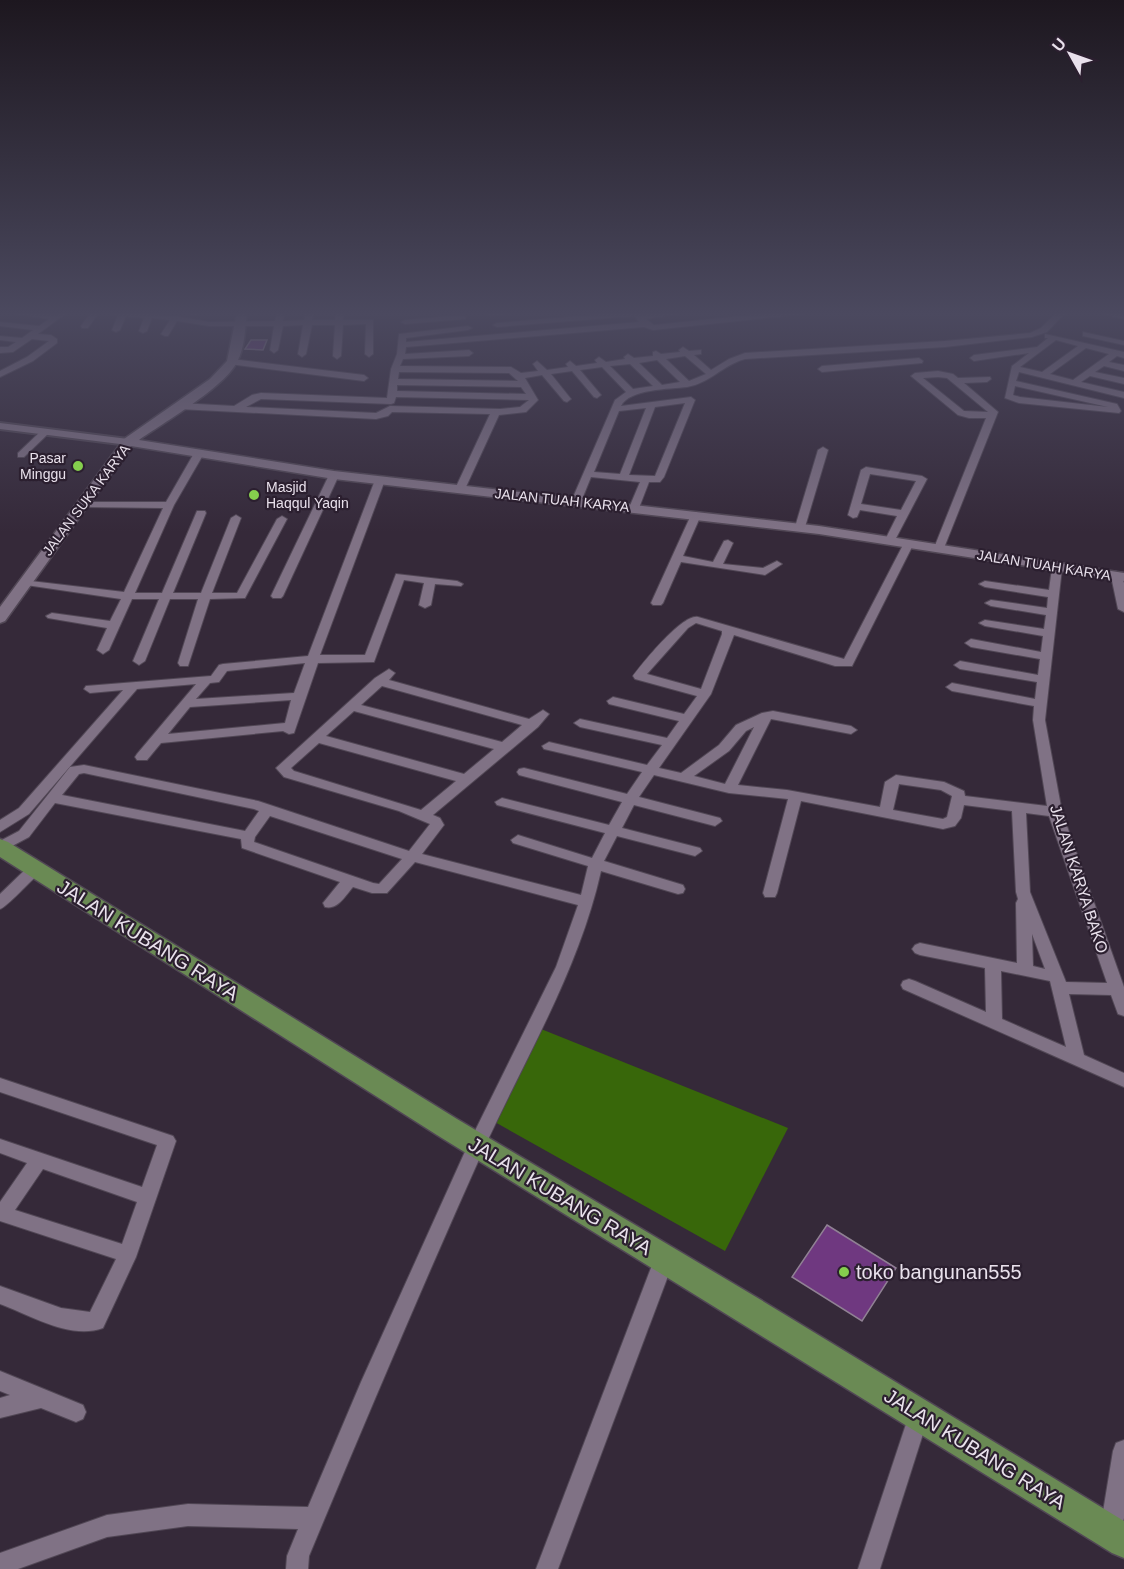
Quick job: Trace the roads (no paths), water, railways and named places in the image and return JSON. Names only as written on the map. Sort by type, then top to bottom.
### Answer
[{"type":"highway","name":"JALAN KUBANG RAYA","points":[[0,847],[477,1145],[1117,1537]]},
{"type":"main road","name":"JALAN SUKA KARYA","points":[[0,618],[128,442],[208,385]]},
{"type":"main road","name":"JALAN TUAH KARYA","points":[[128,442],[334,476],[800,527],[1120,577]]},
{"type":"street","points":[[267,396],[278,385]]},
{"type":"street","points":[[179,405],[376,416],[385,414],[391,401],[393,385]]},
{"type":"street","points":[[458,411],[465,385]]},
{"type":"street","points":[[525,385],[534,398]]},
{"type":"street","points":[[555,385],[567,399]]},
{"type":"street","points":[[589,385],[597,395]]},
{"type":"street","points":[[624,385],[631,392]]},
{"type":"street","points":[[576,502],[619,400],[631,392],[679,385]]},
{"type":"street","points":[[926,385],[961,413],[992,415]]},
{"type":"street","points":[[939,548],[992,415],[992,410],[961,385]]},
{"type":"street","points":[[1011,385],[1007,394],[1010,398],[1111,412],[1119,408]]},
{"type":"street","points":[[1022,385],[1119,408]]},
{"type":"street","points":[[1086,385],[1124,395]]},
{"type":"street","points":[[1111,392],[1120,385]]},
{"type":"street","points":[[1056,404],[1059,393]]},
{"type":"street","points":[[236,409],[255,397],[267,396],[391,401],[458,411],[495,412],[523,410],[531,405],[534,398]]},
{"type":"street","points":[[391,401],[463,396],[534,398]]},
{"type":"street","points":[[588,474],[645,481],[659,477],[691,400],[615,409]]},
{"type":"street","points":[[623,478],[652,404]]},
{"type":"street","points":[[460,489],[495,412]]},
{"type":"street","name":"JALAN TUAH KARYA","points":[[0,426],[128,442]]},
{"type":"street","points":[[21,455],[45,432]]},
{"type":"street","points":[[800,527],[823,450]]},
{"type":"street","points":[[103,650],[169,505],[198,455]]},
{"type":"street","points":[[890,540],[905,514],[923,481],[915,476],[866,470],[855,511],[905,514]]},
{"type":"street","points":[[277,596],[334,476]]},
{"type":"street","points":[[158,739],[289,728],[312,659],[380,480]]},
{"type":"street","points":[[634,508],[645,481]]},
{"type":"street","points":[[82,504],[169,505]]},
{"type":"street","points":[[139,661],[201,513]]},
{"type":"street","points":[[657,603],[696,515]]},
{"type":"street","points":[[184,663],[206,596],[236,518]]},
{"type":"street","points":[[26,582],[127,596],[167,598],[243,595],[282,519]]},
{"type":"street","points":[[716,566],[728,543]]},
{"type":"street","points":[[705,694],[639,676],[690,620],[694,619],[839,663],[848,663],[909,543]]},
{"type":"street","points":[[677,558],[765,572],[777,564]]},
{"type":"street","name":"JALAN KARYA BAKO","points":[[1057,568],[1047,633],[1039,720],[1055,812],[1121,1001]]},
{"type":"street","points":[[90,689],[215,679],[223,668],[312,659],[370,659],[400,576],[457,584]]},
{"type":"street","points":[[1120,577],[1124,609]]},
{"type":"street","points":[[425,605],[430,580]]},
{"type":"street","points":[[985,584],[1053,594]]},
{"type":"street","points":[[991,603],[1050,612]]},
{"type":"street","points":[[52,616],[114,625]]},
{"type":"street","points":[[985,623],[1047,633]]},
{"type":"street","points":[[297,1569],[298,1556],[368,1389],[477,1145],[564,967],[587,902],[596,863],[630,799],[705,694],[727,638],[727,629]]},
{"type":"street","points":[[971,643],[1046,656]]},
{"type":"street","points":[[960,665],[1042,679]]},
{"type":"street","points":[[267,810],[248,836],[247,845],[382,889],[391,882],[437,825],[431,817],[285,771],[285,765],[384,677],[533,724]]},
{"type":"street","points":[[142,758],[206,680]]},
{"type":"street","points":[[0,826],[24,811],[134,685]]},
{"type":"street","points":[[952,687],[1042,704]]},
{"type":"street","points":[[186,704],[299,696]]},
{"type":"street","points":[[613,701],[688,719]]},
{"type":"street","points":[[351,706],[504,747]]},
{"type":"street","points":[[424,815],[543,714]]},
{"type":"street","points":[[682,779],[724,748],[741,728],[773,715],[851,730]]},
{"type":"street","points":[[729,789],[764,718]]},
{"type":"street","points":[[580,723],[671,743]]},
{"type":"street","points":[[317,738],[465,779]]},
{"type":"street","points":[[549,746],[729,789],[796,796],[886,813],[947,824],[954,818],[959,800],[958,794],[952,789],[896,779],[892,782],[886,813]]},
{"type":"street","points":[[0,847],[24,834],[75,770],[84,769],[258,805],[267,810],[410,856],[587,902]]},
{"type":"street","points":[[524,772],[715,821]]},
{"type":"street","points":[[770,893],[796,796]]},
{"type":"street","points":[[52,798],[248,836]]},
{"type":"street","points":[[959,800],[1055,812]]},
{"type":"street","points":[[502,802],[695,851]]},
{"type":"street","points":[[1019,808],[1024,970]]},
{"type":"street","points":[[518,840],[678,889]]},
{"type":"street","points":[[0,904],[13,888],[35,869]]},
{"type":"street","points":[[330,903],[351,880]]},
{"type":"street","points":[[1023,892],[1059,982],[1077,1059]]},
{"type":"street","points":[[920,949],[1024,970],[1121,1001]]},
{"type":"street","points":[[993,964],[994,1021]]},
{"type":"street","points":[[909,985],[1124,1080]]},
{"type":"street","points":[[0,1085],[167,1141],[126,1254],[104,1308],[96,1321],[85,1324],[71,1321],[0,1295]]},
{"type":"street","points":[[0,1146],[147,1197]]},
{"type":"street","points":[[39,1160],[1,1214],[126,1254]]},
{"type":"street","points":[[547,1569],[664,1260]]},
{"type":"street","points":[[0,1381],[76,1413]]},
{"type":"street","points":[[0,1408],[40,1398]]},
{"type":"street","points":[[870,1569],[919,1415]]},
{"type":"street","points":[[1117,1537],[1123,1464]]},
{"type":"street","points":[[0,1564],[107,1526],[188,1515],[314,1518]]},
{"type":"waterway","points":[[1032,559],[1124,573]]},
{"type":"place","name":"Pasar Minggu","points":[[78,466]]},
{"type":"place","name":"Masjid Haqqul Yaqin","points":[[254,495]]},
{"type":"place","name":"toko bangunan555","points":[[844,1272]]}]
